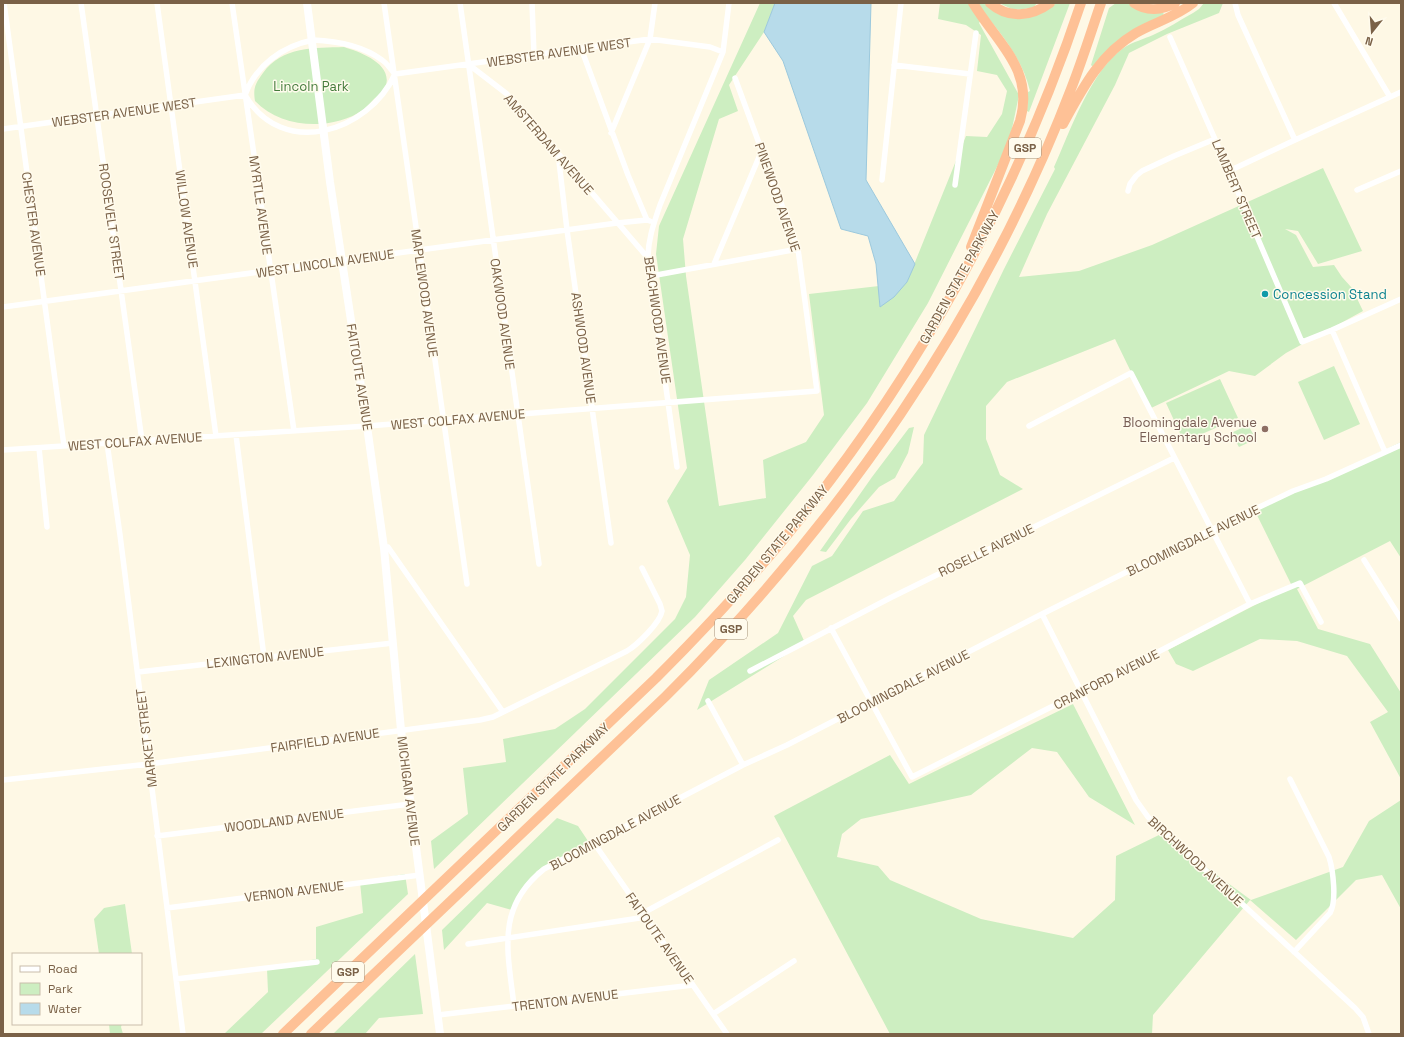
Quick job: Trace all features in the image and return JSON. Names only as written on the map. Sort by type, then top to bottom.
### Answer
[{"type":"highway","points":[[955,288],[1018,126],[1023,105],[1023,85],[1016,65],[973,3]]},
{"type":"highway","points":[[990,3],[1004,12],[1021,15],[1034,12],[1050,3]]},
{"type":"highway","name":"GARDEN STATE PARKWAY","points":[[283,1034],[656,678],[712,621],[759,569],[817,497],[858,442],[909,365],[955,288],[1005,192],[1034,127],[1057,72],[1081,3]]},
{"type":"highway","name":"GARDEN STATE PARKWAY","points":[[311,1034],[665,697],[702,660],[754,603],[805,543],[868,460],[924,377],[983,278],[1035,173],[1071,89],[1101,3]]},
{"type":"highway","points":[[1134,3],[1144,8],[1156,9],[1164,8],[1175,3]]},
{"type":"highway","points":[[1035,173],[1088,80],[1102,61],[1119,44],[1131,36],[1175,14],[1192,3]]},
{"type":"street","name":"CHESTER AVENUE","points":[[4,3],[64,446]]},
{"type":"street","name":"ROOSEVELT STREET","points":[[81,3],[142,441]]},
{"type":"street","name":"WILLOW AVENUE","points":[[157,3],[216,436]]},
{"type":"street","name":"MYRTLE AVENUE","points":[[232,3],[294,431]]},
{"type":"street","name":"FAITOUTE AVENUE","points":[[307,3],[323,130],[384,548]]},
{"type":"street","name":"MAPLEWOOD AVENUE","points":[[384,3],[467,584]]},
{"type":"street","points":[[460,3],[468,64]]},
{"type":"street","points":[[532,3],[534,55]]},
{"type":"street","points":[[611,133],[650,39],[655,3]]},
{"type":"street","name":"BEACHWOOD AVENUE","points":[[677,467],[648,258],[649,241],[654,222],[723,52],[730,3]]},
{"type":"street","points":[[882,180],[901,3]]},
{"type":"street","points":[[1235,3],[1238,14],[1295,140]]},
{"type":"street","points":[[1334,3],[1390,97]]},
{"type":"street","points":[[955,185],[976,33]]},
{"type":"street","name":"LAMBERT STREET","points":[[1170,37],[1302,342],[1332,330]]},
{"type":"street","name":"WEBSTER AVENUE WEST","points":[[395,74],[650,39],[710,47],[723,52]]},
{"type":"street","points":[[312,41],[336,42],[360,49],[383,61],[395,74],[384,94],[369,109],[347,123],[314,132],[299,132],[278,126],[260,114],[245,95],[253,78],[272,58],[291,47],[312,41]]},
{"type":"street","points":[[581,48],[611,133],[647,220],[654,222]]},
{"type":"street","name":"AMSTERDAM AVENUE","points":[[468,64],[507,94],[648,258]]},
{"type":"street","name":"OAKWOOD AVENUE","points":[[468,64],[539,564]]},
{"type":"street","points":[[894,65],[970,74]]},
{"type":"street","name":"PINEWOOD AVENUE","points":[[735,78],[798,249],[817,392]]},
{"type":"street","points":[[1229,171],[1401,92]]},
{"type":"street","name":"WEBSTER AVENUE WEST","points":[[3,129],[245,95]]},
{"type":"street","points":[[1128,191],[1130,184],[1142,171],[1215,139]]},
{"type":"street","points":[[714,264],[762,150]]},
{"type":"street","name":"ASHWOOD AVENUE","points":[[558,153],[567,230],[611,543]]},
{"type":"street","points":[[1357,190],[1401,171]]},
{"type":"street","name":"WEST LINCOLN AVENUE","points":[[3,307],[647,220]]},
{"type":"street","points":[[651,276],[798,249]]},
{"type":"street","points":[[1385,452],[1332,330],[1401,299]]},
{"type":"street","points":[[1029,426],[1131,373],[1250,604]]},
{"type":"street","name":"WEST COLFAX AVENUE","points":[[3,450],[367,426],[668,402],[817,392]]},
{"type":"street","points":[[236,435],[264,658]]},
{"type":"street","name":"MARKET STREET","points":[[107,443],[138,672],[157,836],[168,908],[183,1034]]},
{"type":"street","name":"BLOOMINGDALE AVENUE","points":[[514,1006],[508,938],[508,928],[512,911],[520,895],[531,881],[552,864],[743,765],[787,745],[1042,614],[1211,530],[1293,491],[1401,445]]},
{"type":"street","points":[[39,448],[47,527]]},
{"type":"street","name":"ROSELLE AVENUE","points":[[750,671],[830,628],[1174,458]]},
{"type":"street","points":[[384,548],[388,547],[503,712]]},
{"type":"street","name":"MICHIGAN AVENUE","points":[[384,548],[401,730],[440,1034]]},
{"type":"street","points":[[1364,560],[1401,619]]},
{"type":"street","name":"FAIRFIELD AVENUE","points":[[3,780],[149,764],[480,720],[493,717],[627,651],[640,641],[658,620],[662,611],[642,568]]},
{"type":"street","name":"CRANFORD AVENUE","points":[[871,702],[912,777],[1081,692],[1250,604],[1300,582],[1321,622]]},
{"type":"street","name":"BIRCHWOOD AVENUE","points":[[1042,614],[1136,800],[1148,817],[1355,1008],[1363,1017],[1369,1034]]},
{"type":"street","points":[[830,628],[871,702]]},
{"type":"street","name":"LEXINGTON AVENUE","points":[[138,672],[393,643]]},
{"type":"street","points":[[708,701],[743,765]]},
{"type":"street","points":[[1290,779],[1329,857],[1332,868],[1334,900],[1333,908],[1330,913],[1294,952]]},
{"type":"street","name":"WOODLAND AVENUE","points":[[157,836],[410,804]]},
{"type":"street","points":[[468,944],[644,915],[778,840]]},
{"type":"street","name":"FAITOUTE AVENUE","points":[[594,843],[727,1034]]},
{"type":"street","name":"VERNON AVENUE","points":[[168,908],[420,875]]},
{"type":"street","points":[[713,1014],[794,961]]},
{"type":"street","points":[[176,979],[317,962]]},
{"type":"street","name":"TRENTON AVENUE","points":[[438,1015],[693,985]]},
{"type":"green space","points":[[760,3],[775,3],[764,32],[729,85],[738,111],[719,119],[683,239],[686,276],[719,506],[766,498],[763,460],[806,442],[824,415],[809,294],[879,286],[880,307],[907,282],[966,136],[987,137],[1002,114],[1007,91],[997,75],[977,71],[981,35],[966,25],[938,19],[940,3],[992,3],[1018,19],[1034,16],[1057,3],[1070,3],[1029,112],[1027,111],[1028,92],[1030,91],[1018,60],[1006,41],[985,14],[979,23],[1019,95],[1009,143],[928,303],[867,403],[813,475],[745,560],[695,617],[434,869],[431,841],[468,814],[463,768],[506,762],[503,739],[555,729],[585,709],[675,619],[686,597],[690,555],[667,501],[687,468],[656,254],[659,226]]},
{"type":"green space","points":[[999,3],[1037,3],[1033,8],[1014,10]]},
{"type":"green space","points":[[1116,3],[1130,3],[1162,12],[1164,14],[1093,67],[1091,65],[1109,8]]},
{"type":"green space","points":[[1204,3],[1223,3],[1219,13],[1167,34],[1129,53],[1115,85],[1047,214],[1019,277],[1079,271],[1152,245],[1323,168],[1362,251],[1318,264],[1298,231],[1285,229],[1296,235],[1313,267],[1334,265],[1352,288],[1363,311],[1286,353],[1255,376],[1229,371],[1149,409],[1115,339],[1007,382],[986,406],[986,439],[1000,475],[1023,489],[806,600],[793,616],[805,643],[697,710],[709,680],[778,633],[812,566],[832,556],[863,511],[894,501],[923,463],[924,435],[1004,269],[1055,169],[1054,167],[1083,102],[1102,70],[1113,57],[1125,47],[1168,27],[1199,9]]},
{"type":"green space","name":"Lincoln Park","points":[[344,47],[359,52],[374,60],[385,72],[387,80],[385,88],[363,110],[351,117],[337,121],[322,124],[308,124],[293,122],[279,117],[266,110],[255,101],[255,86],[258,80],[271,64],[280,58],[289,53],[300,50]]},
{"type":"green space","points":[[1334,366],[1360,424],[1324,440],[1298,382]]},
{"type":"green space","points":[[1220,379],[1238,418],[1184,442],[1166,403]]},
{"type":"green space","points":[[1248,425],[1256,439],[1239,447],[1231,433]]},
{"type":"green space","points":[[914,427],[908,453],[895,478],[879,487],[851,519],[826,552],[820,551],[872,477],[909,428]]},
{"type":"green space","points":[[1401,442],[1401,558],[1390,541],[1297,589],[1318,629],[1370,644],[1401,693],[1401,779],[1370,722],[1388,712],[1347,656],[1297,641],[1260,639],[1193,671],[1176,664],[1168,650],[1292,586],[1255,511]]},
{"type":"green space","points":[[1073,704],[1135,825],[1089,797],[1057,752],[1032,748],[971,795],[861,819],[842,834],[837,857],[878,866],[890,880],[981,919],[1073,938],[1115,900],[1116,856],[1161,834],[1251,900],[1343,867],[1369,821],[1401,800],[1401,909],[1382,875],[1356,880],[1296,940],[1250,900],[1153,1015],[1152,1034],[890,1034],[774,816],[890,755],[909,784]]},
{"type":"green space","points":[[557,818],[578,826],[590,844],[537,871],[512,910],[487,903],[444,950],[442,930]]},
{"type":"green space","points":[[405,874],[408,894],[261,1034],[224,1034],[268,992],[267,969],[316,959],[316,927],[363,913],[360,882]]},
{"type":"green space","points":[[125,904],[132,953],[99,953],[94,919],[104,908]]},
{"type":"green space","points":[[415,954],[423,1014],[379,1018],[365,1034],[333,1034]]},
{"type":"green space","points":[[109,1025],[122,1025],[123,1034],[110,1034]]},
{"type":"water","points":[[775,3],[871,3],[866,180],[915,264],[907,282],[894,297],[880,307],[876,264],[868,236],[841,229],[783,61],[764,32]]},
{"type":"place","name":"Concession Stand","points":[[1265,294]]},
{"type":"place","name":"Bloomingdale Avenue Elementary School","points":[[1265,429]]}]
